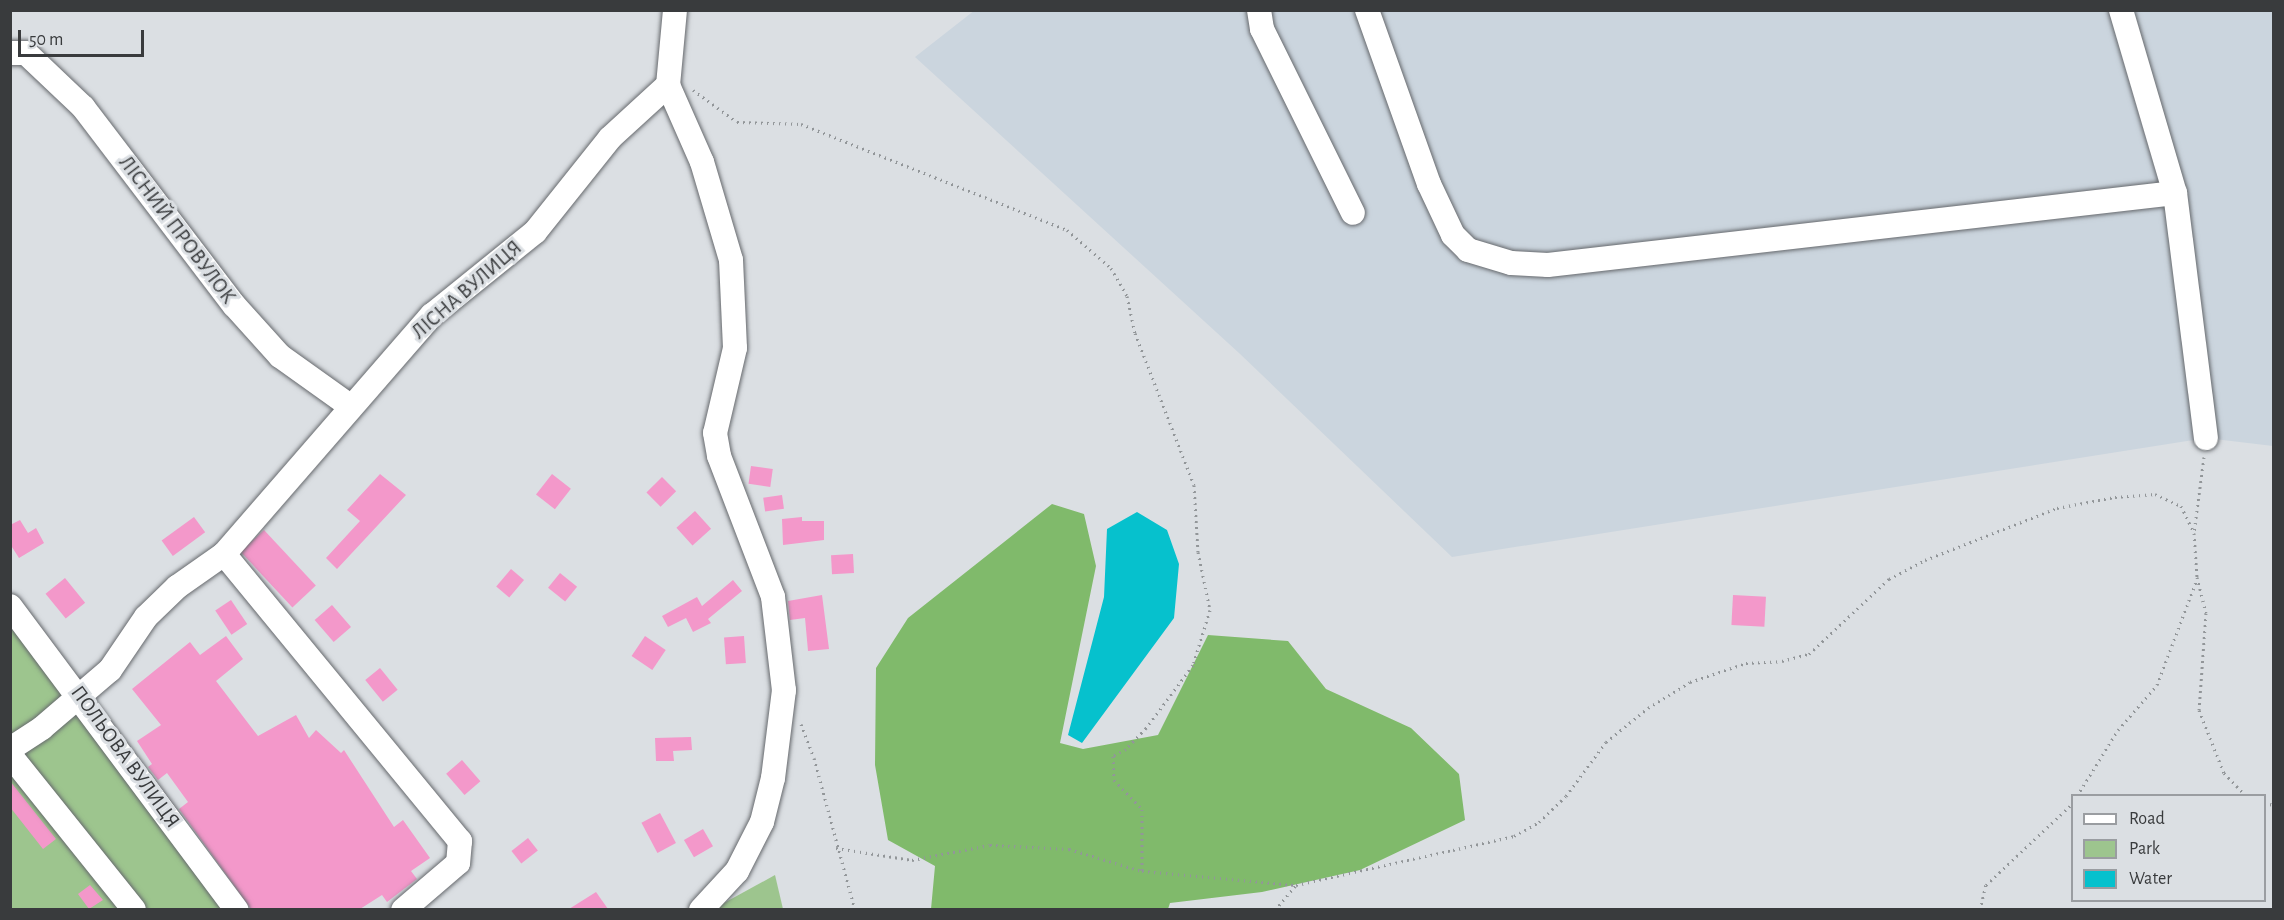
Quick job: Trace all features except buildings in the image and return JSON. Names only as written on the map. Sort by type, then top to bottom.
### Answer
[{"type":"street","points":[[675,10],[668,85],[702,162],[731,260],[735,348],[715,433],[719,456],[772,597],[784,690],[773,778],[762,822],[737,871],[701,909]]},
{"type":"street","points":[[1259,10],[1262,29],[1353,213]]},
{"type":"street","points":[[1367,10],[1429,183],[1453,235],[1468,250],[1512,263],[1548,265],[1664,248],[2175,193]]},
{"type":"street","points":[[2121,10],[2175,193],[2206,438]]},
{"type":"street","name":"ЛІСНИЙ ПРОВУЛОК","points":[[10,52],[26,53],[83,107],[234,305],[280,356],[350,406]]},
{"type":"street","name":"ЛІСНА ВУЛИЦЯ","points":[[10,749],[81,697],[110,670],[146,617],[177,587],[224,554],[350,406],[432,315],[535,232],[610,138],[668,85]]},
{"type":"street","points":[[224,554],[460,841],[458,863],[403,909]]},
{"type":"street","name":"ПОЛЬОВА ВУЛИЦЯ","points":[[10,606],[81,697],[237,909]]},
{"type":"street","points":[[10,755],[134,909]]},
{"type":"path","points":[[668,85],[693,90],[737,122],[801,124],[1067,230],[1112,268],[1127,296],[1135,333],[1194,485],[1198,552],[1210,610],[1193,665],[1146,728],[1126,749],[1113,756],[1114,780],[1142,809],[1142,871]]},
{"type":"path","points":[[2206,438],[2193,533],[2197,577],[2206,613],[2199,710],[2224,773],[2245,794]]},
{"type":"path","points":[[837,848],[912,860],[990,845],[1069,849],[1142,871],[1296,885],[1514,836],[1539,822],[1566,796],[1606,742],[1648,708],[1690,682],[1746,663],[1782,661],[1809,654],[1889,579],[1925,560],[2057,508],[2115,497],[2156,494],[2181,506],[2193,533]]},
{"type":"path","points":[[2078,794],[2118,730],[2157,685],[2197,577]]},
{"type":"path","points":[[800,720],[814,758],[855,909]]},
{"type":"path","points":[[1980,909],[1986,885],[2071,806]]},
{"type":"path","points":[[1275,909],[1296,885]]},
{"type":"shaded area","points":[[975,10],[2273,11],[2273,446],[2206,438],[1452,557],[1239,353],[915,57]]},
{"type":"green space","points":[[1052,504],[1084,514],[1096,566],[1060,743],[1083,749],[1158,735],[1208,635],[1288,641],[1326,689],[1411,728],[1459,774],[1465,820],[1360,870],[1262,892],[1170,903],[1168,909],[931,909],[935,866],[888,840],[875,765],[876,668],[908,618]]},
{"type":"green space","points":[[10,617],[222,909],[11,909]]},
{"type":"green space","points":[[775,875],[783,909],[713,909]]},
{"type":"water","points":[[1137,512],[1167,530],[1179,564],[1174,618],[1082,743],[1068,735],[1104,597],[1107,529]]}]
